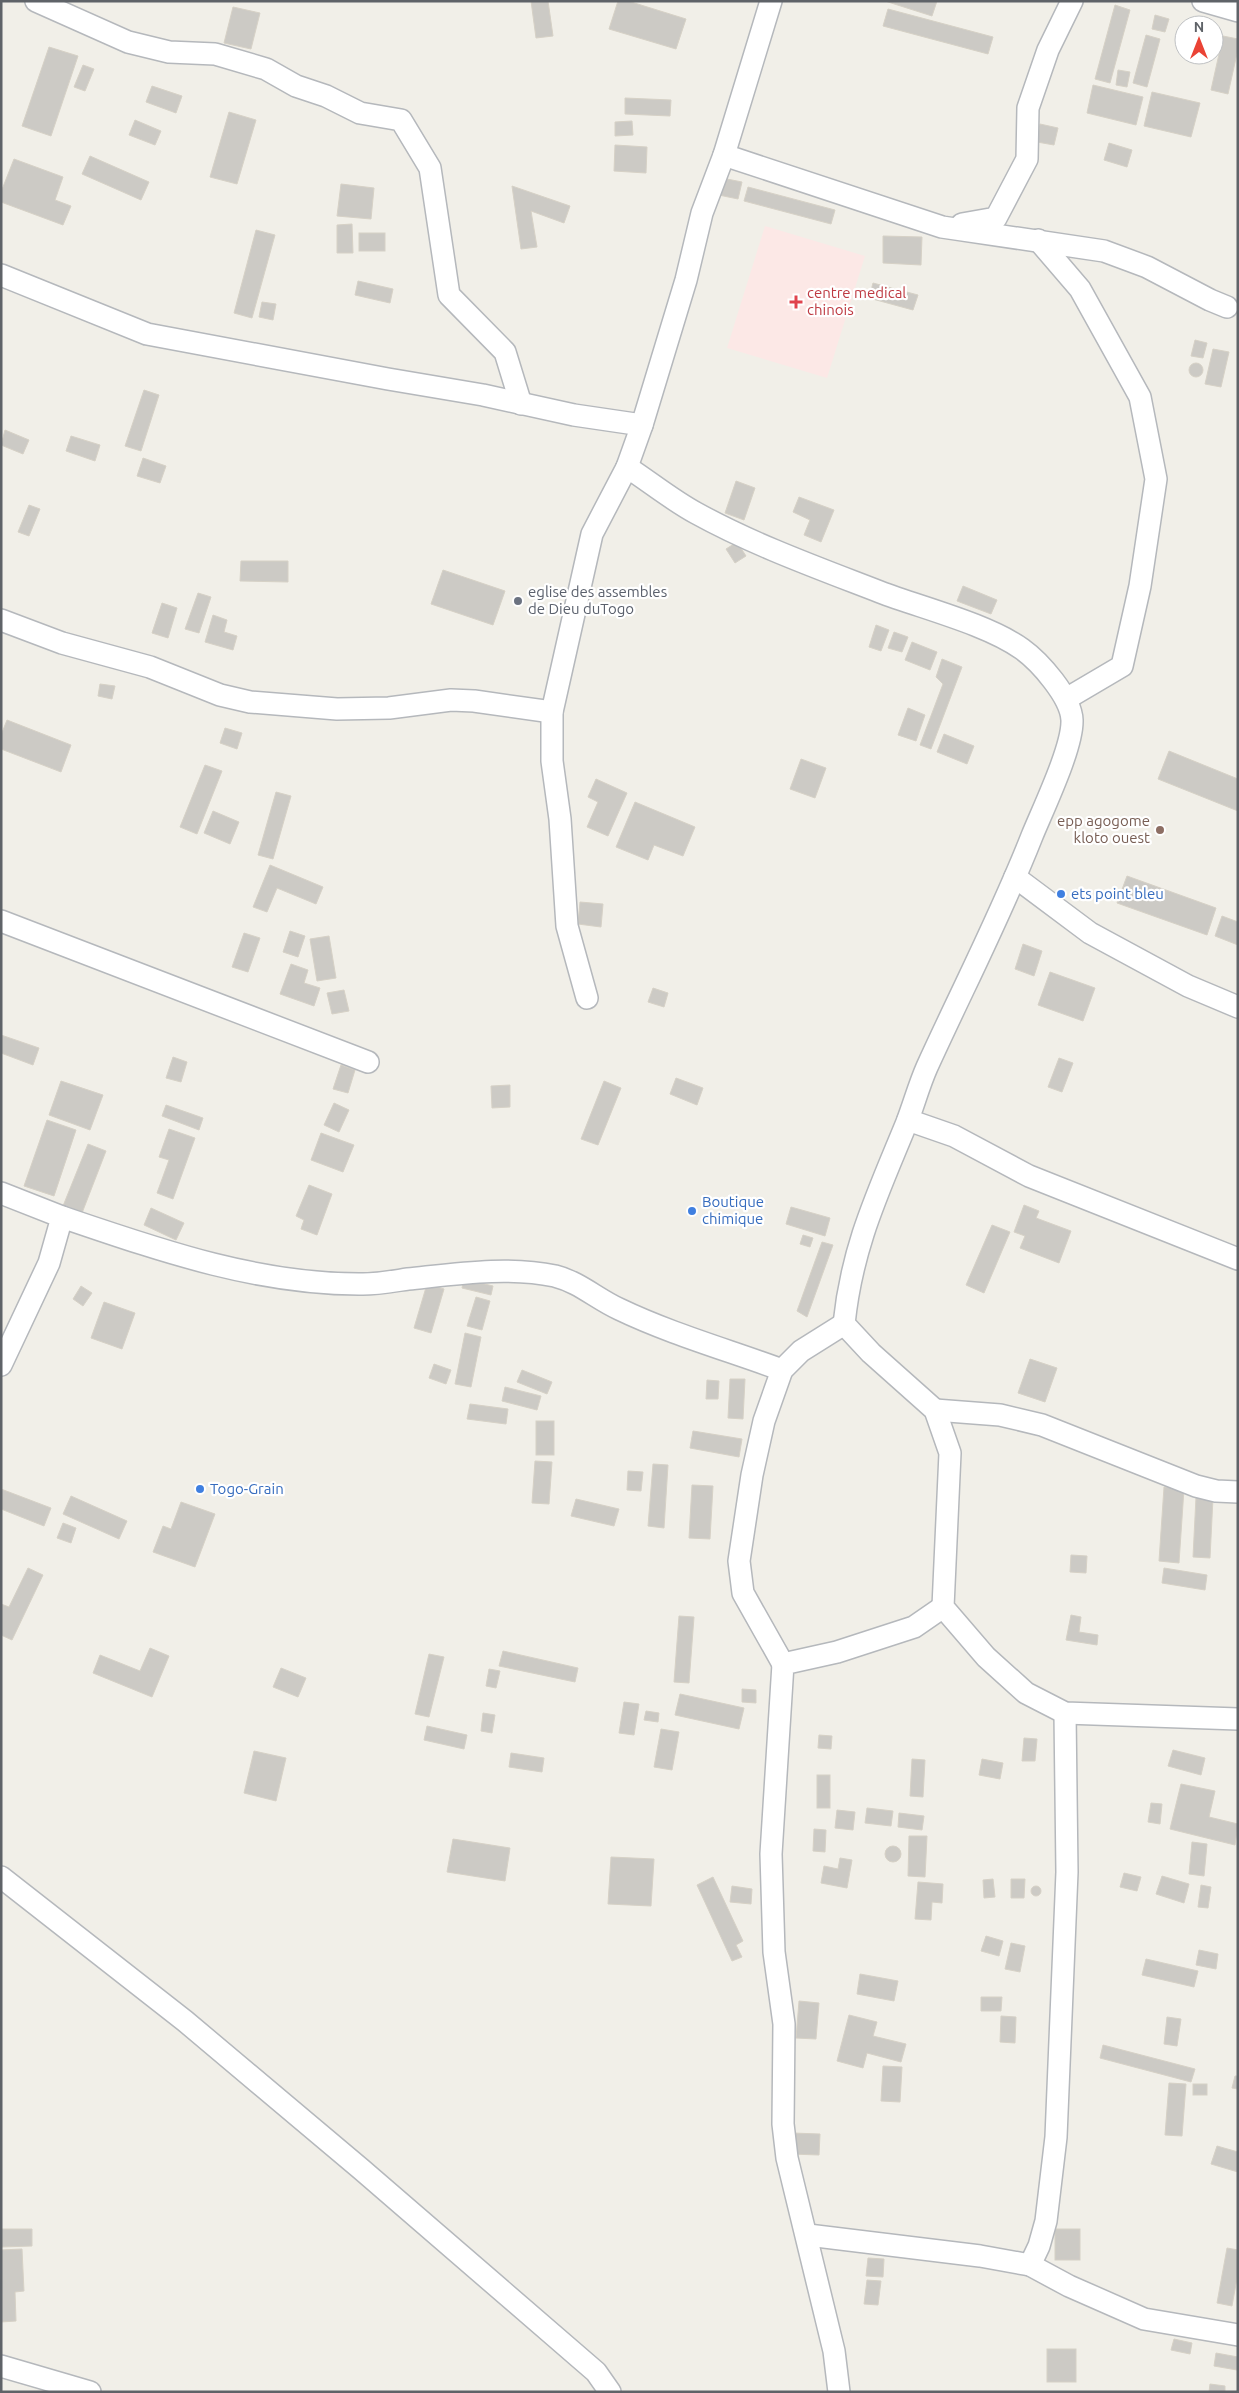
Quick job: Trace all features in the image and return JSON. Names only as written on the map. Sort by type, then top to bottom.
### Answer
[{"type":"street","points":[[36,1],[128,42],[169,52],[214,54],[257,66],[296,86],[326,96],[360,113],[401,120],[430,168],[449,295],[505,352],[521,404]]},
{"type":"street","points":[[587,998],[567,926],[560,819],[552,761],[552,712],[592,534],[627,467],[642,425],[686,280],[702,213],[724,155],[771,1]]},
{"type":"street","points":[[942,227],[996,218],[1027,159],[1028,108],[1048,50],[1072,1]]},
{"type":"street","points":[[1203,1],[1238,11]]},
{"type":"street","points":[[724,155],[942,227],[1104,251],[1147,268],[1210,300],[1227,306]]},
{"type":"street","points":[[1038,240],[1080,289],[1140,398],[1156,479],[1140,586],[1122,666],[1066,699]]},
{"type":"street","points":[[1,275],[147,334],[388,379],[483,394],[574,415],[642,425]]},
{"type":"street","points":[[627,467],[695,512],[784,554],[990,632],[1022,649],[1046,672],[1066,699],[1072,719],[1067,748],[1015,878],[927,1069],[908,1120],[882,1177],[862,1234],[848,1287],[844,1324],[871,1353],[935,1410],[950,1453],[943,1607],[986,1657],[1026,1693],[1065,1713],[1238,1719]]},
{"type":"street","points":[[1,620],[62,643],[150,667],[220,695],[250,702],[337,709],[389,708],[451,700],[474,701],[552,712]]},
{"type":"street","points":[[1015,878],[1090,933],[1188,986],[1238,1007]]},
{"type":"street","points":[[1,921],[368,1062]]},
{"type":"street","points":[[908,1120],[954,1136],[1029,1176],[1238,1259]]},
{"type":"street","points":[[1,1193],[156,1250],[255,1274],[317,1283],[365,1284],[449,1274],[518,1272],[556,1276],[577,1284],[618,1309],[782,1370]]},
{"type":"street","points":[[1,1365],[49,1263],[62,1217]]},
{"type":"street","points":[[839,2392],[834,2351],[808,2235],[787,2158],[783,2124],[784,2024],[774,1952],[771,1854],[783,1664],[743,1593],[740,1561],[752,1475],[764,1421],[782,1370],[801,1351],[844,1324]]},
{"type":"street","points":[[935,1410],[1000,1415],[1042,1425],[1196,1486],[1216,1491],[1238,1492]]},
{"type":"street","points":[[783,1664],[837,1652],[914,1626],[943,1607]]},
{"type":"street","points":[[1030,2265],[1039,2246],[1046,2221],[1056,2137],[1067,1872],[1065,1713]]},
{"type":"street","points":[[1,1877],[186,2021],[353,2162],[596,2372],[610,2392]]},
{"type":"street","points":[[808,2235],[980,2256],[1030,2265],[1068,2286],[1144,2319],[1238,2335]]},
{"type":"street","points":[[1,2366],[90,2392]]},
{"type":"shaded area","name":"centre medical chinois","points":[[765,226],[865,256],[827,378],[727,348]]},
{"type":"building","points":[[531,1],[548,1],[553,36],[536,38]]},
{"type":"building","points":[[618,1],[628,1],[686,19],[676,49],[609,29]]},
{"type":"building","points":[[885,1],[937,1],[932,16]]},
{"type":"building","points":[[1115,5],[1130,10],[1110,83],[1095,79]]},
{"type":"building","points":[[233,7],[260,13],[251,49],[224,43]]},
{"type":"building","points":[[888,9],[993,37],[988,54],[883,26]]},
{"type":"building","points":[[1155,15],[1169,19],[1165,32],[1152,29]]},
{"type":"building","points":[[1146,35],[1160,39],[1147,87],[1133,83]]},
{"type":"building","points":[[1224,36],[1238,39],[1238,49],[1228,94],[1211,90],[1217,65],[1224,65]]},
{"type":"building","points":[[49,47],[78,56],[51,136],[22,126]]},
{"type":"building","points":[[83,65],[94,69],[85,91],[74,87]]},
{"type":"building","points":[[1118,70],[1130,72],[1127,87],[1116,85]]},
{"type":"building","points":[[1093,85],[1143,97],[1136,125],[1087,113]]},
{"type":"building","points":[[152,86],[182,96],[176,113],[146,102]]},
{"type":"building","points":[[1152,92],[1200,103],[1191,137],[1144,126]]},
{"type":"building","points":[[625,98],[671,100],[670,116],[625,114]]},
{"type":"building","points":[[229,112],[256,120],[237,184],[210,177]]},
{"type":"building","points":[[135,120],[161,131],[155,145],[129,135]]},
{"type":"building","points":[[632,121],[633,135],[615,136],[615,122]]},
{"type":"building","points":[[1040,124],[1058,128],[1054,145],[1037,142]]},
{"type":"building","points":[[1109,143],[1132,150],[1127,167],[1104,160]]},
{"type":"building","points":[[615,145],[647,147],[646,173],[614,171]]},
{"type":"building","points":[[90,156],[149,182],[141,200],[82,174]]},
{"type":"building","points":[[14,159],[63,177],[55,200],[71,206],[63,225],[1,202],[1,192]]},
{"type":"building","points":[[717,177],[742,182],[738,199],[714,194]]},
{"type":"building","points":[[341,184],[374,188],[371,219],[337,216]]},
{"type":"building","points":[[512,186],[570,206],[564,223],[531,211],[537,247],[521,249]]},
{"type":"building","points":[[748,187],[835,210],[831,224],[744,201]]},
{"type":"building","points":[[352,224],[353,253],[337,253],[337,225]]},
{"type":"building","points":[[256,230],[275,235],[252,318],[234,313]]},
{"type":"building","points":[[359,233],[385,233],[385,251],[359,251]]},
{"type":"building","points":[[883,236],[922,237],[921,265],[883,263]]},
{"type":"building","points":[[358,281],[393,289],[390,303],[355,295]]},
{"type":"building","points":[[873,283],[918,295],[913,310],[869,298]]},
{"type":"building","points":[[262,302],[276,304],[273,320],[259,317]]},
{"type":"building","points":[[1195,340],[1207,343],[1203,358],[1191,356]]},
{"type":"building","points":[[1213,349],[1229,352],[1221,387],[1205,384]]},
{"type":"building","points":[[1196,363],[1201,365],[1203,370],[1201,375],[1196,377],[1191,375],[1189,370],[1191,365]]},
{"type":"building","points":[[144,390],[159,395],[141,451],[125,446]]},
{"type":"building","points":[[5,430],[29,440],[23,454],[1,445]]},
{"type":"building","points":[[71,436],[100,445],[95,461],[66,451]]},
{"type":"building","points":[[143,458],[166,466],[160,483],[137,476]]},
{"type":"building","points":[[736,481],[755,488],[744,520],[725,513]]},
{"type":"building","points":[[799,497],[834,510],[821,542],[804,535],[810,520],[793,512]]},
{"type":"building","points":[[29,505],[40,509],[29,536],[18,532]]},
{"type":"building","points":[[737,542],[746,556],[735,563],[726,549]]},
{"type":"building","points":[[241,561],[288,561],[288,582],[240,581]]},
{"type":"building","points":[[443,570],[505,591],[493,625],[431,604]]},
{"type":"building","points":[[963,586],[997,600],[991,614],[957,601]]},
{"type":"building","points":[[198,593],[211,597],[199,633],[185,629]]},
{"type":"building","points":[[162,603],[177,608],[168,638],[152,633]]},
{"type":"building","points":[[213,615],[227,620],[224,632],[237,636],[233,650],[205,642]]},
{"type":"building","points":[[876,625],[889,630],[881,651],[869,647]]},
{"type":"building","points":[[894,632],[908,637],[902,652],[888,648]]},
{"type":"building","points":[[912,642],[937,652],[930,670],[905,660]]},
{"type":"building","points":[[942,659],[962,667],[931,749],[920,745],[943,684],[936,677]]},
{"type":"building","points":[[100,684],[115,686],[112,699],[98,696]]},
{"type":"building","points":[[908,708],[925,715],[916,741],[898,735]]},
{"type":"building","points":[[7,720],[71,745],[61,772],[1,749],[1,735]]},
{"type":"building","points":[[225,728],[242,733],[237,749],[220,743]]},
{"type":"building","points":[[944,734],[974,746],[967,764],[937,752]]},
{"type":"building","points":[[1169,751],[1238,779],[1238,811],[1158,779]]},
{"type":"building","points":[[801,759],[826,768],[815,798],[790,789]]},
{"type":"building","points":[[205,765],[222,771],[197,834],[180,827]]},
{"type":"building","points":[[596,779],[627,793],[608,836],[587,827],[598,802],[588,797]]},
{"type":"building","points":[[276,792],[291,796],[273,859],[258,855]]},
{"type":"building","points":[[635,802],[695,827],[683,856],[654,845],[648,860],[616,847]]},
{"type":"building","points":[[213,811],[239,822],[230,844],[204,833]]},
{"type":"building","points":[[270,865],[323,887],[316,904],[277,888],[267,912],[253,907]]},
{"type":"building","points":[[1127,876],[1216,908],[1207,935],[1117,903]]},
{"type":"building","points":[[580,902],[603,904],[601,927],[578,924]]},
{"type":"building","points":[[1222,916],[1238,922],[1238,945],[1215,936]]},
{"type":"building","points":[[290,931],[305,936],[298,957],[283,952]]},
{"type":"building","points":[[244,933],[260,938],[248,972],[232,967]]},
{"type":"building","points":[[329,936],[336,978],[317,981],[310,939]]},
{"type":"building","points":[[1023,944],[1042,951],[1034,976],[1015,969]]},
{"type":"building","points":[[291,964],[308,970],[304,983],[320,988],[314,1006],[280,994]]},
{"type":"building","points":[[1050,972],[1095,988],[1083,1021],[1038,1005]]},
{"type":"building","points":[[653,988],[668,993],[664,1007],[648,1002]]},
{"type":"building","points":[[344,990],[349,1011],[332,1014],[327,993]]},
{"type":"building","points":[[1,1035],[39,1048],[33,1065],[1,1053]]},
{"type":"building","points":[[173,1057],[187,1062],[181,1082],[166,1078]]},
{"type":"building","points":[[1059,1058],[1073,1063],[1062,1092],[1048,1087]]},
{"type":"building","points":[[341,1065],[355,1070],[348,1093],[333,1089]]},
{"type":"building","points":[[676,1078],[703,1088],[697,1105],[670,1094]]},
{"type":"building","points":[[61,1081],[103,1095],[90,1130],[49,1115]]},
{"type":"building","points":[[604,1081],[621,1088],[598,1145],[581,1139]]},
{"type":"building","points":[[510,1085],[510,1107],[492,1108],[491,1086]]},
{"type":"building","points":[[334,1103],[349,1110],[339,1132],[324,1125]]},
{"type":"building","points":[[166,1105],[203,1118],[199,1130],[162,1116]]},
{"type":"building","points":[[47,1120],[76,1130],[54,1196],[24,1186]]},
{"type":"building","points":[[169,1129],[195,1138],[173,1199],[157,1193],[169,1160],[159,1157]]},
{"type":"building","points":[[321,1133],[354,1145],[343,1172],[311,1160]]},
{"type":"building","points":[[88,1144],[106,1151],[82,1213],[63,1206]]},
{"type":"building","points":[[309,1185],[332,1194],[317,1235],[301,1229],[304,1220],[296,1216]]},
{"type":"building","points":[[1024,1205],[1039,1211],[1036,1218],[1071,1231],[1059,1263],[1020,1248],[1025,1236],[1014,1232]]},
{"type":"building","points":[[791,1207],[830,1218],[825,1236],[786,1224]]},
{"type":"building","points":[[151,1208],[184,1223],[176,1240],[144,1225]]},
{"type":"building","points":[[992,1225],[1010,1232],[984,1293],[966,1285]]},
{"type":"building","points":[[803,1235],[813,1238],[810,1247],[800,1244]]},
{"type":"building","points":[[822,1242],[833,1245],[807,1317],[797,1311]]},
{"type":"building","points":[[464,1279],[493,1286],[491,1295],[462,1288]]},
{"type":"building","points":[[427,1284],[444,1289],[431,1333],[414,1328]]},
{"type":"building","points":[[81,1286],[92,1293],[83,1306],[73,1299]]},
{"type":"building","points":[[476,1297],[490,1301],[482,1330],[467,1326]]},
{"type":"building","points":[[104,1302],[135,1313],[122,1349],[91,1338]]},
{"type":"building","points":[[465,1333],[481,1337],[471,1387],[455,1384]]},
{"type":"building","points":[[1030,1359],[1057,1368],[1045,1402],[1018,1393]]},
{"type":"building","points":[[434,1364],[451,1370],[446,1384],[429,1378]]},
{"type":"building","points":[[522,1370],[552,1382],[547,1394],[517,1382]]},
{"type":"building","points":[[730,1379],[745,1379],[743,1419],[728,1418]]},
{"type":"building","points":[[707,1380],[719,1381],[718,1399],[706,1399]]},
{"type":"building","points":[[505,1387],[541,1396],[537,1410],[502,1401]]},
{"type":"building","points":[[470,1404],[508,1409],[506,1424],[467,1419]]},
{"type":"building","points":[[536,1421],[554,1421],[554,1455],[536,1455]]},
{"type":"building","points":[[693,1431],[742,1439],[739,1457],[690,1448]]},
{"type":"building","points":[[535,1461],[552,1462],[549,1504],[532,1503]]},
{"type":"building","points":[[653,1464],[668,1465],[664,1528],[648,1526]]},
{"type":"building","points":[[628,1471],[643,1472],[641,1491],[627,1490]]},
{"type":"building","points":[[692,1485],[713,1486],[710,1539],[689,1538]]},
{"type":"building","points":[[1164,1487],[1184,1489],[1179,1563],[1159,1561]]},
{"type":"building","points":[[1,1489],[51,1508],[44,1526],[1,1509]]},
{"type":"building","points":[[71,1496],[127,1521],[119,1539],[63,1514]]},
{"type":"building","points":[[1196,1497],[1213,1498],[1210,1558],[1193,1557]]},
{"type":"building","points":[[576,1499],[619,1509],[614,1526],[571,1516]]},
{"type":"building","points":[[181,1502],[215,1514],[195,1567],[153,1552],[163,1526],[171,1529]]},
{"type":"building","points":[[63,1523],[76,1528],[71,1543],[57,1538]]},
{"type":"building","points":[[1071,1555],[1087,1556],[1086,1573],[1070,1572]]},
{"type":"building","points":[[28,1568],[43,1575],[12,1640],[1,1635],[1,1604],[9,1607]]},
{"type":"building","points":[[1164,1568],[1207,1575],[1205,1590],[1162,1583]]},
{"type":"building","points":[[1071,1615],[1081,1617],[1079,1632],[1098,1635],[1097,1645],[1066,1640]]},
{"type":"building","points":[[679,1616],[694,1617],[689,1683],[674,1682]]},
{"type":"building","points":[[150,1648],[169,1656],[152,1697],[93,1673],[100,1655],[140,1671]]},
{"type":"building","points":[[503,1651],[578,1668],[575,1682],[499,1666]]},
{"type":"building","points":[[429,1654],[444,1657],[429,1717],[415,1714]]},
{"type":"building","points":[[281,1668],[306,1678],[298,1697],[273,1687]]},
{"type":"building","points":[[489,1669],[500,1671],[496,1688],[486,1686]]},
{"type":"building","points":[[742,1689],[756,1690],[756,1703],[742,1702]]},
{"type":"building","points":[[680,1694],[744,1708],[739,1729],[675,1715]]},
{"type":"building","points":[[624,1702],[639,1704],[634,1735],[619,1733]]},
{"type":"building","points":[[646,1711],[659,1713],[658,1722],[644,1720]]},
{"type":"building","points":[[483,1713],[495,1715],[492,1733],[481,1731]]},
{"type":"building","points":[[427,1726],[467,1735],[464,1749],[424,1740]]},
{"type":"building","points":[[661,1729],[679,1732],[672,1770],[654,1767]]},
{"type":"building","points":[[819,1735],[832,1736],[831,1749],[818,1748]]},
{"type":"building","points":[[1024,1738],[1037,1739],[1035,1761],[1022,1761]]},
{"type":"building","points":[[1173,1750],[1205,1758],[1201,1775],[1168,1766]]},
{"type":"building","points":[[254,1751],[286,1758],[276,1801],[244,1793]]},
{"type":"building","points":[[511,1753],[544,1758],[542,1772],[509,1767]]},
{"type":"building","points":[[912,1759],[925,1760],[923,1797],[910,1796]]},
{"type":"building","points":[[982,1759],[1003,1763],[1000,1779],[979,1775]]},
{"type":"building","points":[[817,1775],[830,1775],[830,1808],[817,1808]]},
{"type":"building","points":[[1181,1784],[1215,1791],[1209,1817],[1238,1824],[1235,1845],[1170,1829]]},
{"type":"building","points":[[1151,1803],[1162,1804],[1160,1824],[1148,1822]]},
{"type":"building","points":[[867,1808],[893,1811],[891,1826],[865,1823]]},
{"type":"building","points":[[837,1810],[855,1812],[853,1830],[835,1828]]},
{"type":"building","points":[[899,1813],[924,1816],[922,1830],[898,1827]]},
{"type":"building","points":[[814,1829],[826,1830],[825,1852],[813,1851]]},
{"type":"building","points":[[909,1836],[927,1836],[925,1877],[908,1876]]},
{"type":"building","points":[[453,1839],[510,1848],[505,1881],[447,1872]]},
{"type":"building","points":[[1192,1842],[1207,1844],[1204,1876],[1189,1874]]},
{"type":"building","points":[[890,1846],[896,1846],[901,1851],[899,1860],[890,1862],[885,1857],[885,1851]]},
{"type":"building","points":[[611,1857],[654,1859],[651,1906],[608,1904]]},
{"type":"building","points":[[840,1858],[852,1860],[847,1888],[821,1883],[824,1866],[838,1869]]},
{"type":"building","points":[[1124,1873],[1141,1877],[1137,1891],[1120,1887]]},
{"type":"building","points":[[1162,1876],[1189,1884],[1184,1903],[1156,1894]]},
{"type":"building","points":[[713,1877],[743,1941],[736,1945],[742,1957],[732,1961],[697,1885]]},
{"type":"building","points":[[993,1879],[995,1897],[984,1898],[983,1880]]},
{"type":"building","points":[[1011,1879],[1025,1879],[1024,1898],[1011,1898]]},
{"type":"building","points":[[918,1882],[943,1884],[942,1903],[932,1902],[931,1920],[915,1919]]},
{"type":"building","points":[[1201,1885],[1211,1887],[1208,1908],[1198,1907]]},
{"type":"building","points":[[732,1886],[752,1889],[751,1904],[730,1902]]},
{"type":"building","points":[[1036,1886],[1041,1891],[1036,1896],[1031,1891]]},
{"type":"building","points":[[986,1936],[1003,1941],[999,1956],[981,1951]]},
{"type":"building","points":[[1011,1943],[1025,1946],[1020,1972],[1005,1969]]},
{"type":"building","points":[[1199,1950],[1218,1954],[1216,1969],[1196,1965]]},
{"type":"building","points":[[1146,1959],[1198,1971],[1194,1987],[1142,1975]]},
{"type":"building","points":[[860,1974],[898,1981],[894,2001],[857,1994]]},
{"type":"building","points":[[981,1997],[1002,1997],[1001,2011],[981,2011]]},
{"type":"building","points":[[799,2001],[819,2003],[816,2039],[796,2038]]},
{"type":"building","points":[[849,2015],[877,2022],[873,2036],[906,2044],[901,2062],[867,2053],[863,2068],[837,2061]]},
{"type":"building","points":[[1001,2016],[1016,2017],[1015,2043],[1000,2042]]},
{"type":"building","points":[[1167,2017],[1181,2019],[1177,2046],[1164,2044]]},
{"type":"building","points":[[1103,2045],[1195,2069],[1191,2082],[1100,2058]]},
{"type":"building","points":[[883,2066],[902,2067],[900,2102],[881,2101]]},
{"type":"building","points":[[1235,2076],[1238,2076],[1238,2089],[1232,2088]]},
{"type":"building","points":[[1169,2083],[1186,2084],[1182,2136],[1165,2135]]},
{"type":"building","points":[[1193,2084],[1207,2084],[1207,2095],[1193,2095]]},
{"type":"building","points":[[792,2133],[820,2134],[819,2155],[791,2154]]},
{"type":"building","points":[[1217,2146],[1238,2152],[1238,2172],[1211,2164]]},
{"type":"building","points":[[1,2229],[32,2229],[32,2246],[1,2247]]},
{"type":"building","points":[[1055,2229],[1080,2229],[1080,2260],[1055,2260]]},
{"type":"building","points":[[1227,2248],[1238,2250],[1238,2273],[1232,2306],[1217,2303]]},
{"type":"building","points":[[22,2249],[24,2291],[15,2292],[16,2321],[1,2322],[1,2250]]},
{"type":"building","points":[[868,2258],[884,2259],[883,2277],[866,2276]]},
{"type":"building","points":[[867,2280],[881,2281],[878,2305],[864,2304]]},
{"type":"building","points":[[1174,2339],[1192,2343],[1190,2354],[1171,2350]]},
{"type":"building","points":[[1047,2349],[1076,2349],[1076,2382],[1047,2382]]},
{"type":"building","points":[[1216,2353],[1238,2357],[1237,2370],[1214,2366]]},
{"type":"building","points":[[1210,2384],[1225,2386],[1225,2392],[1209,2392]]},
{"type":"place","name":"centre medical chinois","points":[[796,302]]},
{"type":"place","name":"eglise des assembles de Dieu duTogo","points":[[518,601]]},
{"type":"place","name":"epp agogome kloto ouest","points":[[1160,830]]},
{"type":"place","name":"ets point bleu","points":[[1061,894]]},
{"type":"place","name":"Boutique chimique","points":[[692,1211]]},
{"type":"place","name":"Togo-Grain","points":[[200,1489]]}]
